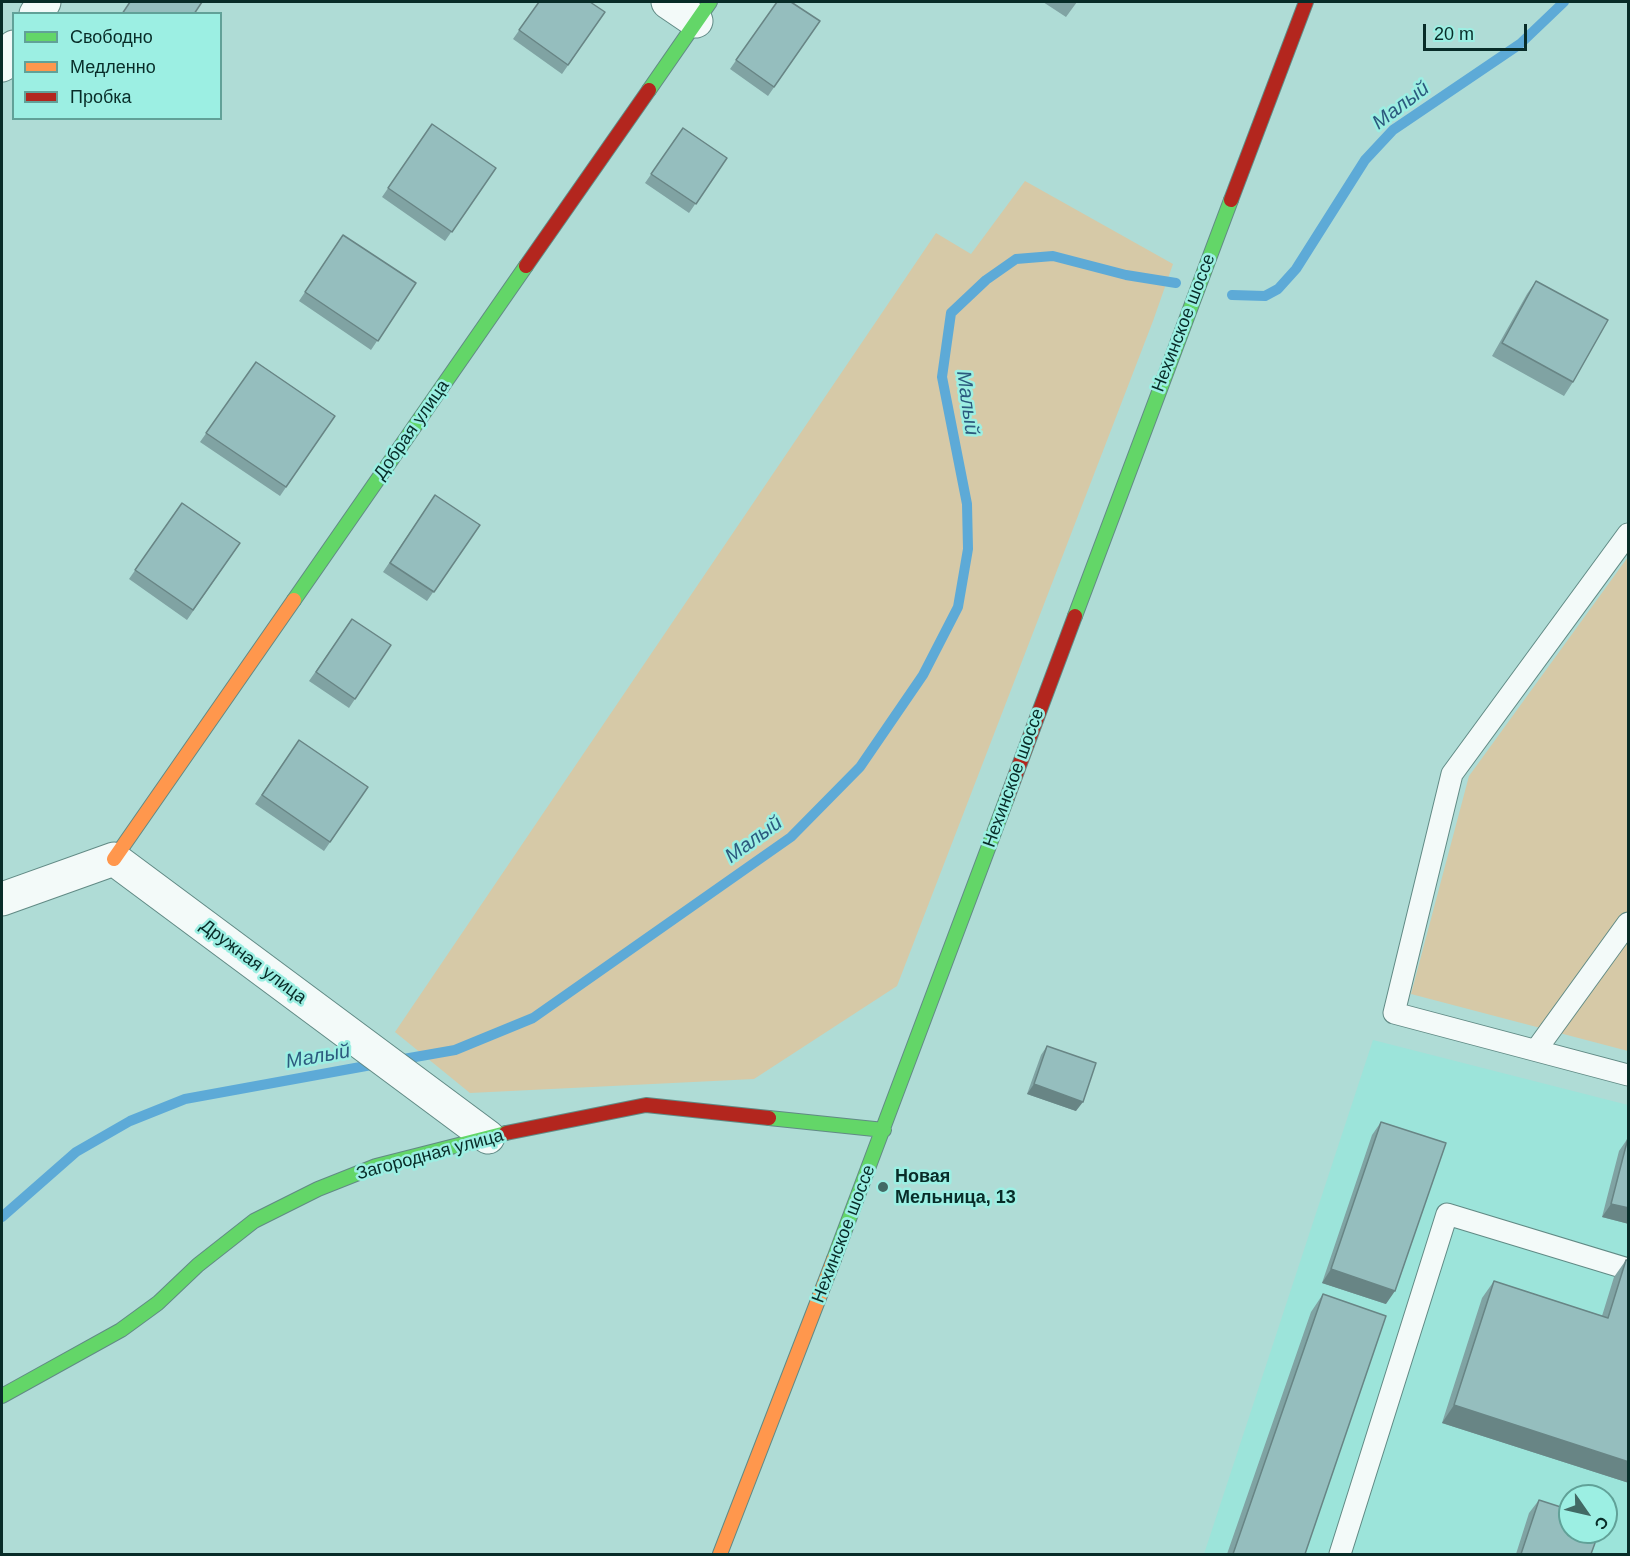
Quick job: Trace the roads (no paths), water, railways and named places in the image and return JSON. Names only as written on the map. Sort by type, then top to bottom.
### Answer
[{"type":"street","points":[[668,2],[703,11]]},
{"type":"street","name":"Нехинское шоссе","points":[[720,1554],[884,1130],[1152,407],[1306,2]]},
{"type":"street","name":"Добрая улица","points":[[114,859],[703,11]]},
{"type":"street","points":[[2,65],[12,50]]},
{"type":"street","points":[[2,899],[114,859]]},
{"type":"street","name":"Дружная улица","points":[[114,859],[488,1137]]},
{"type":"street","name":"Загородная улица","points":[[2,1396],[122,1330],[158,1303],[198,1265],[254,1221],[318,1189],[376,1166],[488,1137],[646,1105],[884,1130]]},
{"type":"lane","points":[[1629,534],[1452,774],[1394,1013],[1629,1075]]},
{"type":"lane","points":[[1536,1050],[1629,923]]},
{"type":"lane","points":[[1340,1554],[1447,1214],[1629,1269]]},
{"type":"waterway","name":"Малый","points":[[1232,295],[1265,296],[1278,289],[1296,269],[1365,160],[1393,130],[1520,44],[1564,2]]},
{"type":"waterway","name":"Малый","points":[[398,1060],[455,1050],[533,1018],[791,837],[860,767],[923,675],[958,607],[968,549],[967,504],[942,377],[951,313],[986,280],[1016,259],[1053,256],[1126,275],[1176,283]]},
{"type":"waterway","name":"Малый","points":[[2,1217],[76,1152],[130,1121],[185,1099],[377,1064]]},
{"type":"place","name":"Новая Мельница, 13","points":[[883,1187]]}]
